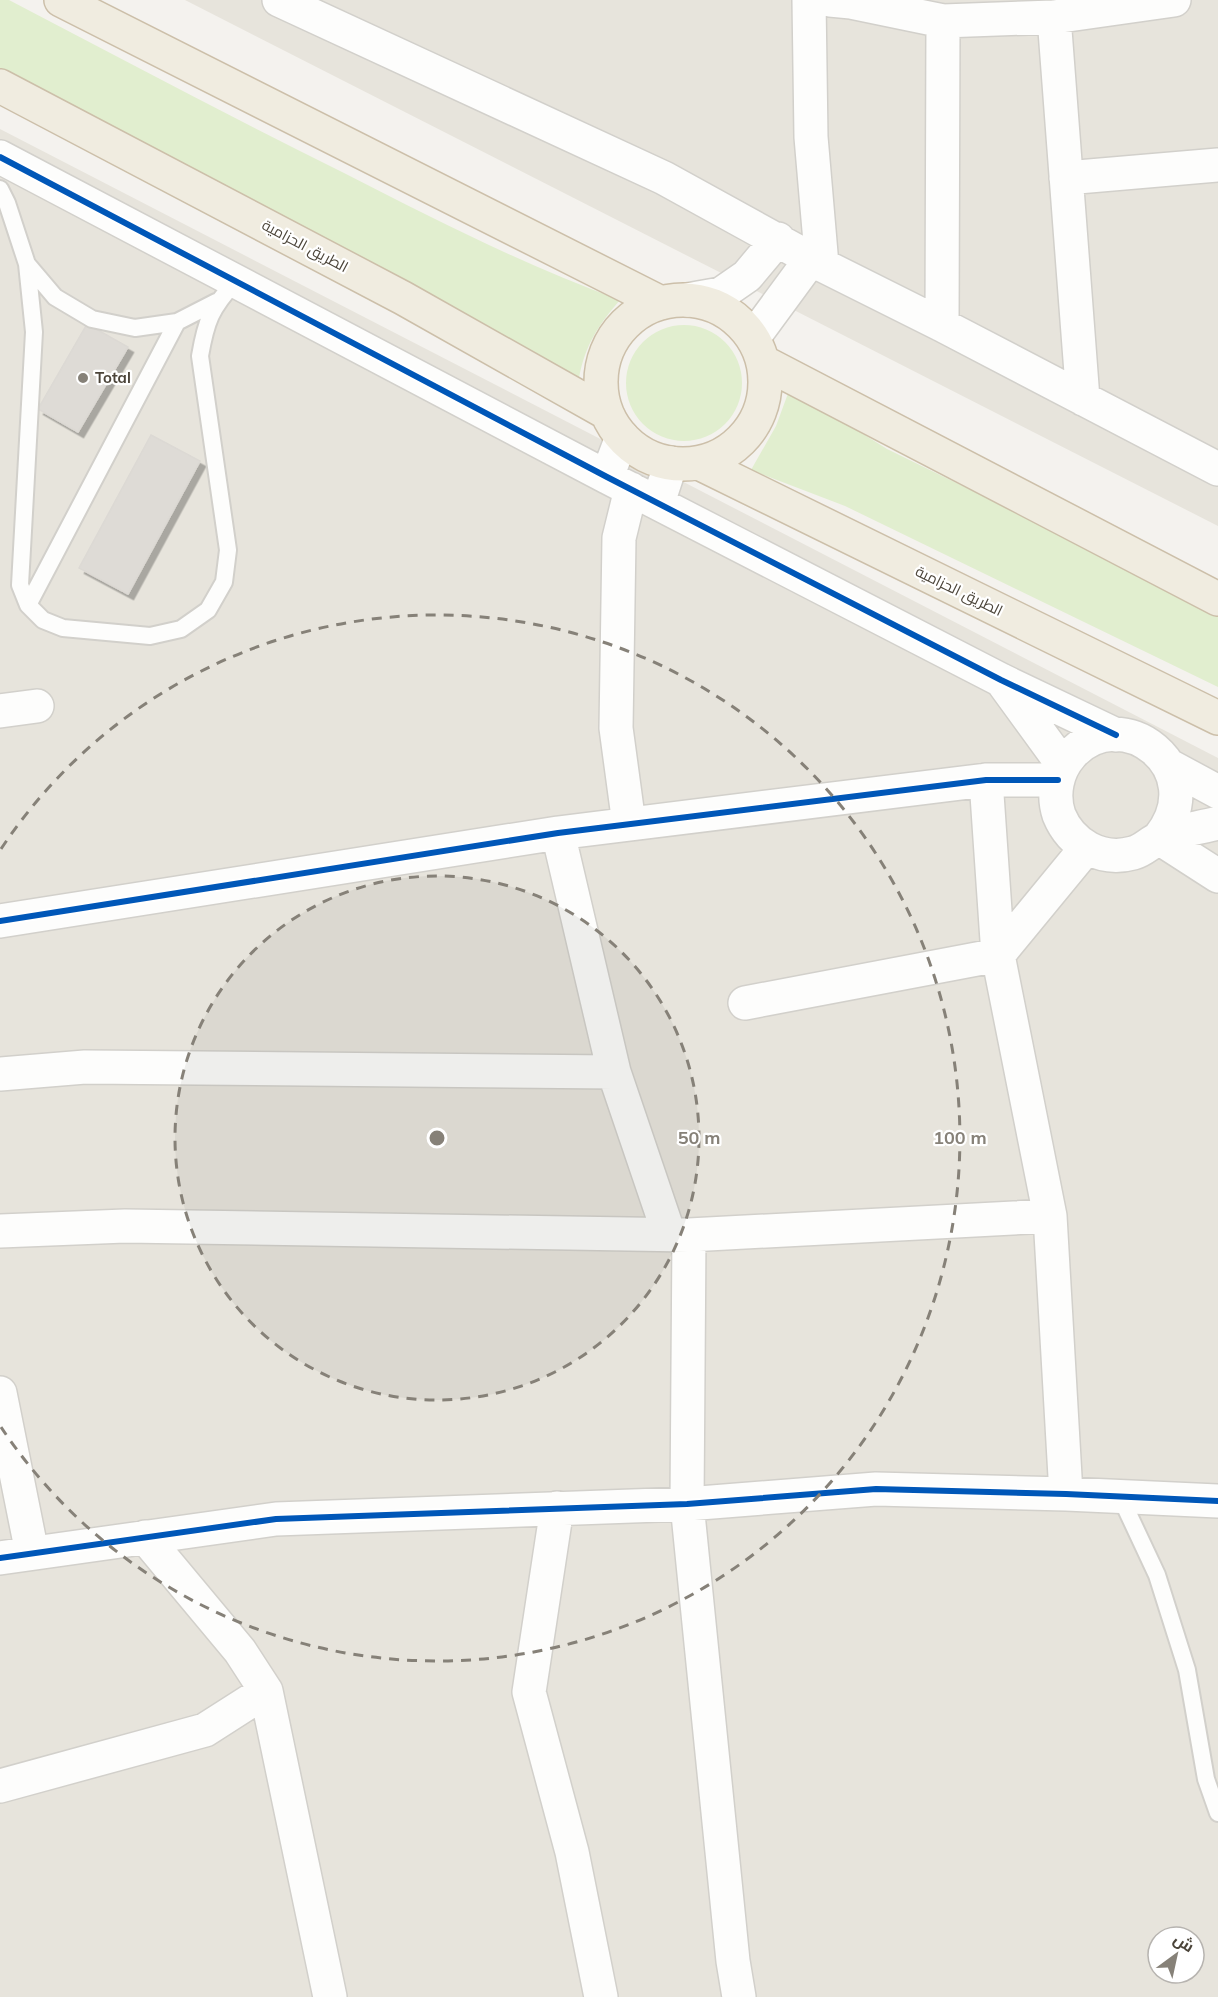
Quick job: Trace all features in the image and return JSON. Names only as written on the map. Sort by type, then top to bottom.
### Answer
[{"type":"highway","points":[[61,0],[674,301],[713,305],[735,318],[758,350],[765,389],[759,415],[745,437],[724,454],[685,463]]},
{"type":"highway","name":"الطريق الحزامية","points":[[0,86],[403,298],[615,425],[644,454],[685,463],[1218,718]]},
{"type":"highway","points":[[615,425],[601,386],[604,358],[616,334],[636,314],[674,301]]},
{"type":"highway","points":[[758,350],[1218,599]]},
{"type":"street","points":[[279,0],[664,178],[816,262],[942,325],[1218,470]]},
{"type":"street","points":[[758,350],[816,262],[809,0]]},
{"type":"street","points":[[844,1],[943,21],[1020,10],[1054,17],[1174,0]]},
{"type":"street","points":[[1054,17],[1083,399]]},
{"type":"street","points":[[942,325],[943,21]]},
{"type":"street","points":[[0,157],[225,292],[632,490],[1001,680],[1116,735]]},
{"type":"street","points":[[1066,178],[1218,165]]},
{"type":"street","points":[[674,301],[721,294],[747,276],[778,239]]},
{"type":"street","points":[[615,425],[632,490],[619,538],[616,728],[629,824]]},
{"type":"street","points":[[632,490],[685,463]]},
{"type":"street","points":[[1001,680],[1061,772]]},
{"type":"street","points":[[0,711],[37,706]]},
{"type":"street","points":[[1116,735],[1131,737],[1146,743],[1159,753],[1168,765],[1175,779],[1177,795],[1175,811],[1169,826],[1147,848],[1132,854],[1117,856],[1101,854],[1086,848],[1073,838],[1064,826],[1058,811],[1056,795],[1061,772],[1073,753],[1086,743],[1100,737],[1116,735]]},
{"type":"street","points":[[1168,765],[1218,792]]},
{"type":"street","points":[[0,921],[558,833],[1061,772]]},
{"type":"street","points":[[986,780],[998,955],[1050,1216],[1066,1494]]},
{"type":"street","points":[[1159,838],[1218,823]]},
{"type":"street","points":[[558,833],[614,1071],[679,1235],[687,1504],[739,1997]]},
{"type":"street","points":[[1159,838],[1218,876]]},
{"type":"street","points":[[745,1003],[998,955],[1086,848]]},
{"type":"street","points":[[0,1074],[85,1067],[614,1071]]},
{"type":"street","points":[[0,1231],[125,1226],[679,1235],[1050,1216]]},
{"type":"street","points":[[0,1393],[32,1552]]},
{"type":"street","points":[[0,1558],[276,1519],[687,1504],[876,1489],[1218,1501]]},
{"type":"street","points":[[557,1508],[529,1692],[572,1852],[601,1997]]},
{"type":"street","points":[[145,1537],[240,1651],[266,1691],[330,1997]]},
{"type":"street","points":[[0,1786],[206,1730],[266,1691]]},
{"type":"lane","points":[[0,189],[7,202],[27,264],[34,332],[20,585],[28,605],[43,620],[63,628],[150,636],[181,629],[208,610],[224,582],[228,550],[200,356],[204,329],[225,292]]},
{"type":"lane","points":[[27,264],[55,297],[92,319],[135,328],[177,322],[225,292]]},
{"type":"lane","points":[[28,605],[177,322]]},
{"type":"lane","points":[[1120,1496],[1157,1575],[1187,1670],[1206,1779],[1218,1813]]},
{"type":"shaded area","points":[[185,0],[1218,0],[1218,526]]},
{"type":"shaded area","points":[[0,129],[1218,758],[1218,1997],[0,1997]]},
{"type":"green space","points":[[0,0],[9,0],[218,109],[514,257],[620,300],[594,336],[579,378],[306,228],[0,71]]},
{"type":"green space","points":[[684,325],[706,329],[725,342],[738,361],[742,383],[738,405],[725,424],[706,437],[684,441],[662,437],[643,424],[630,405],[626,383],[630,361],[643,342],[662,329]]},
{"type":"green space","points":[[790,388],[887,449],[1218,611],[1218,687],[845,506],[751,470],[776,426]]},
{"type":"building","name":"Total","points":[[87,324],[128,347],[78,432],[38,409]]},
{"type":"building","points":[[151,435],[200,461],[128,594],[79,568]]},
{"type":"cycle path","points":[[0,157],[607,477],[1001,680],[1116,735]]},
{"type":"cycle path","points":[[0,921],[558,833],[986,780],[1058,780]]},
{"type":"cycle path","points":[[0,1558],[276,1519],[687,1504],[876,1489],[1218,1501]]},
{"type":"place","name":"Total","points":[[83,378]]}]
